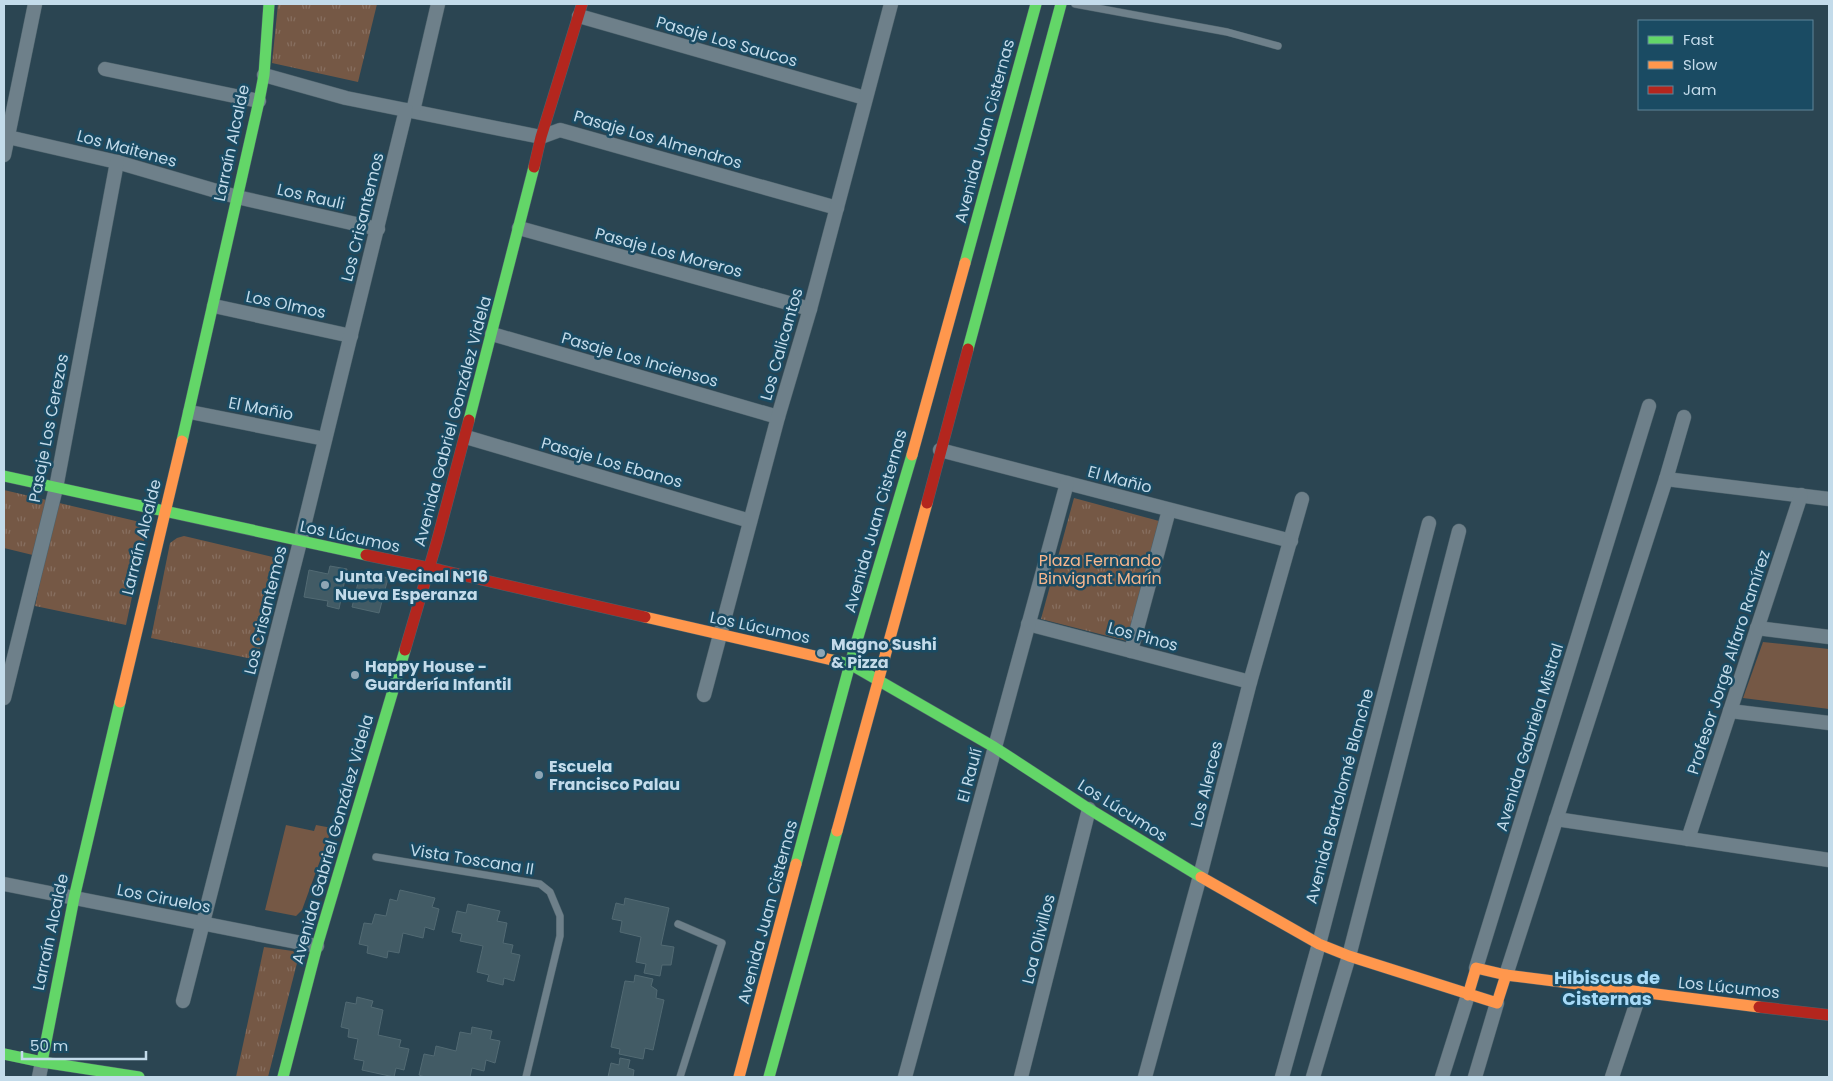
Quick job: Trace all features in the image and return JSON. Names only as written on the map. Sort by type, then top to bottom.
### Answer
[{"type":"street","points":[[4,155],[34,4]]},
{"type":"street","name":"Larraín Alcalde","points":[[39,1077],[74,898],[164,512],[190,412],[259,101],[264,75],[269,4]]},
{"type":"street","name":"Los Crisantemos","points":[[183,1001],[378,229],[438,4]]},
{"type":"street","name":"Los Calicantos","points":[[704,694],[778,417],[810,310],[891,4]]},
{"type":"street","name":"Avenida Juan Cisternas","points":[[739,1077],[850,664],[917,438],[1036,4]]},
{"type":"street","points":[[769,1077],[879,682],[1061,4]]},
{"type":"street","name":"Pasaje Los Saucos","points":[[580,10],[865,98]]},
{"type":"street","name":"Avenida Gabriel González Videla","points":[[284,1077],[316,946],[429,569],[466,437],[541,137],[580,10]]},
{"type":"street","points":[[105,69],[259,101]]},
{"type":"street","name":"Pasaje Los Almendros","points":[[264,75],[346,98],[541,137],[560,130],[837,208]]},
{"type":"street","name":"Los Maitenes","points":[[8,137],[117,162],[237,197]]},
{"type":"street","name":"Pasaje Los Cerezos","points":[[4,698],[56,488],[117,162]]},
{"type":"street","name":"Los Rauli","points":[[237,197],[378,229]]},
{"type":"street","name":"Pasaje Los Moreros","points":[[519,228],[810,310]]},
{"type":"street","name":"Los Olmos","points":[[214,306],[351,336]]},
{"type":"street","name":"Pasaje Los Inciensos","points":[[492,334],[778,417]]},
{"type":"street","name":"Avenida Gabriela Mistral","points":[[1442,1077],[1649,406]]},
{"type":"street","name":"El Mañio","points":[[190,412],[325,439]]},
{"type":"street","points":[[1475,1077],[1556,818],[1666,479],[1684,417]]},
{"type":"street","name":"Pasaje Los Ebanos","points":[[466,437],[750,521]]},
{"type":"street","name":"El Mañio","points":[[940,450],[1290,541]]},
{"type":"street","name":"Los Lúcumos","points":[[4,476],[850,664],[994,747],[1089,809],[1200,876],[1319,944],[1349,956],[1497,1004]]},
{"type":"street","points":[[1666,479],[1829,499]]},
{"type":"street","name":"El Raulí","points":[[904,1077],[1067,483]]},
{"type":"street","name":"Profesor Jorge Alfaro Ramírez","points":[[1688,839],[1800,495]]},
{"type":"street","name":"Los Alerces","points":[[1144,1077],[1200,876],[1250,682],[1302,499]]},
{"type":"street","points":[[1131,651],[1169,510]]},
{"type":"street","name":"Avenida Bartolomé Blanche","points":[[1282,1077],[1319,944],[1428,523]]},
{"type":"street","points":[[1313,1077],[1349,956],[1459,530]]},
{"type":"street","name":"Los Pinos","points":[[1028,624],[1250,682]]},
{"type":"street","points":[[1758,628],[1829,637]]},
{"type":"street","points":[[1730,710],[1829,723]]},
{"type":"street","name":"Loa Olivillos","points":[[1020,1077],[1089,809]]},
{"type":"street","points":[[1556,818],[1829,860]]},
{"type":"street","name":"Los Ciruelos","points":[[4,884],[316,946]]},
{"type":"street","name":"Los Lúcumos","points":[[1476,968],[1506,975],[1640,993],[1829,1015]]},
{"type":"street","points":[[1612,1077],[1640,993]]},
{"type":"street","points":[[4,1054],[138,1077]]},
{"type":"lane","points":[[1075,4],[1228,32],[1278,46]]},
{"type":"lane","name":"Vista Toscana II","points":[[376,858],[540,884],[550,892],[560,916],[560,936],[526,1077]]},
{"type":"lane","points":[[678,924],[722,943],[680,1077]]},
{"type":"green space","points":[[278,4],[377,4],[358,82],[272,63]]},
{"type":"green space","points":[[4,490],[140,522],[144,526],[146,531],[126,625],[35,606],[45,558],[4,548]]},
{"type":"green space","name":"Plaza Fernando Binvignat Marín","points":[[1074,498],[1159,521],[1127,641],[1041,619]]},
{"type":"green space","points":[[184,536],[281,559],[257,660],[151,638],[170,543]]},
{"type":"green space","points":[[1763,642],[1829,649],[1829,709],[1743,698]]},
{"type":"green space","points":[[286,825],[314,831],[316,825],[332,828],[302,910],[296,916],[265,910]]},
{"type":"green space","points":[[264,947],[293,951],[298,959],[268,1077],[236,1077]]},
{"type":"building","name":"Junta Vecinal N°16 Nueva Esperanza","points":[[330,566],[347,569],[339,609],[327,606],[328,601],[304,597],[309,570],[328,574]]},
{"type":"building","points":[[361,571],[388,578],[379,613],[352,607]]},
{"type":"building","points":[[400,890],[435,898],[432,907],[439,909],[434,930],[425,927],[423,938],[403,933],[399,953],[388,951],[387,958],[367,953],[368,946],[359,944],[364,923],[372,924],[375,914],[386,916],[390,899],[397,901]]},
{"type":"building","points":[[625,898],[669,908],[661,945],[674,947],[671,965],[662,965],[660,976],[644,973],[646,964],[636,962],[641,937],[620,932],[622,921],[612,919],[616,903],[624,905]]},
{"type":"building","points":[[468,904],[500,911],[497,921],[507,923],[503,943],[513,945],[511,953],[520,955],[514,981],[504,978],[503,985],[487,981],[489,975],[477,972],[483,946],[460,941],[462,934],[452,932],[457,911],[466,913]]},
{"type":"building","points":[[635,975],[653,979],[651,986],[657,990],[656,998],[664,1000],[653,1050],[645,1048],[643,1059],[619,1054],[620,1049],[611,1047],[625,981],[634,982]]},
{"type":"building","points":[[357,997],[373,1001],[371,1007],[383,1010],[378,1035],[401,1040],[399,1047],[409,1049],[404,1070],[396,1068],[394,1077],[362,1070],[364,1061],[354,1059],[358,1039],[348,1037],[349,1029],[341,1027],[346,1002],[356,1004]]},
{"type":"building","points":[[472,1027],[492,1031],[490,1039],[500,1041],[495,1063],[486,1060],[484,1071],[472,1068],[470,1077],[425,1077],[419,1075],[424,1054],[434,1056],[436,1046],[456,1051],[460,1032],[471,1034]]},
{"type":"building","points":[[620,1058],[630,1060],[628,1068],[634,1070],[633,1077],[608,1077],[611,1063],[619,1065]]},
{"type":"traffic: fast","points":[[182,441],[259,101],[264,75],[269,4]]},
{"type":"traffic: fast","points":[[965,263],[1036,4]]},
{"type":"traffic: fast","points":[[968,349],[1061,4]]},
{"type":"traffic: fast","points":[[469,420],[534,167]]},
{"type":"traffic: fast","points":[[796,864],[850,664],[912,455]]},
{"type":"traffic: fast","points":[[4,476],[366,555]]},
{"type":"traffic: fast","points":[[283,1077],[317,946],[405,650]]},
{"type":"traffic: fast","points":[[832,660],[850,664],[994,747],[1089,809],[1201,877]]},
{"type":"traffic: fast","points":[[42,1062],[74,898],[120,702]]},
{"type":"traffic: fast","points":[[769,1077],[837,831]]},
{"type":"traffic: fast","points":[[4,1054],[42,1062],[139,1077]]},
{"type":"traffic: slow","points":[[912,455],[965,263]]},
{"type":"traffic: slow","points":[[120,702],[182,441]]},
{"type":"traffic: slow","points":[[837,831],[927,503]]},
{"type":"traffic: slow","points":[[645,617],[832,660]]},
{"type":"traffic: slow","points":[[739,1077],[796,864]]},
{"type":"traffic: slow","points":[[1201,877],[1319,944],[1349,956],[1497,1003],[1506,975]]},
{"type":"traffic: slow","points":[[1468,995],[1476,968],[1506,975],[1759,1007]]},
{"type":"traffic: jam","points":[[534,167],[541,137],[582,4]]},
{"type":"traffic: jam","points":[[927,503],[968,349]]},
{"type":"traffic: jam","points":[[405,650],[437,541],[469,420]]},
{"type":"traffic: jam","points":[[366,555],[645,617]]},
{"type":"traffic: jam","points":[[1759,1007],[1829,1015]]},
{"type":"place","name":"Junta Vecinal N°16 Nueva Esperanza","points":[[325,585]]},
{"type":"place","name":"Magno Sushi & Pizza","points":[[821,653]]},
{"type":"place","name":"Happy House - Guardería Infantil","points":[[355,675]]},
{"type":"place","name":"Escuela Francisco Palau","points":[[539,775]]},
{"type":"district","name":"Hibiscus de Cisternas","points":[[1607,988]]}]
